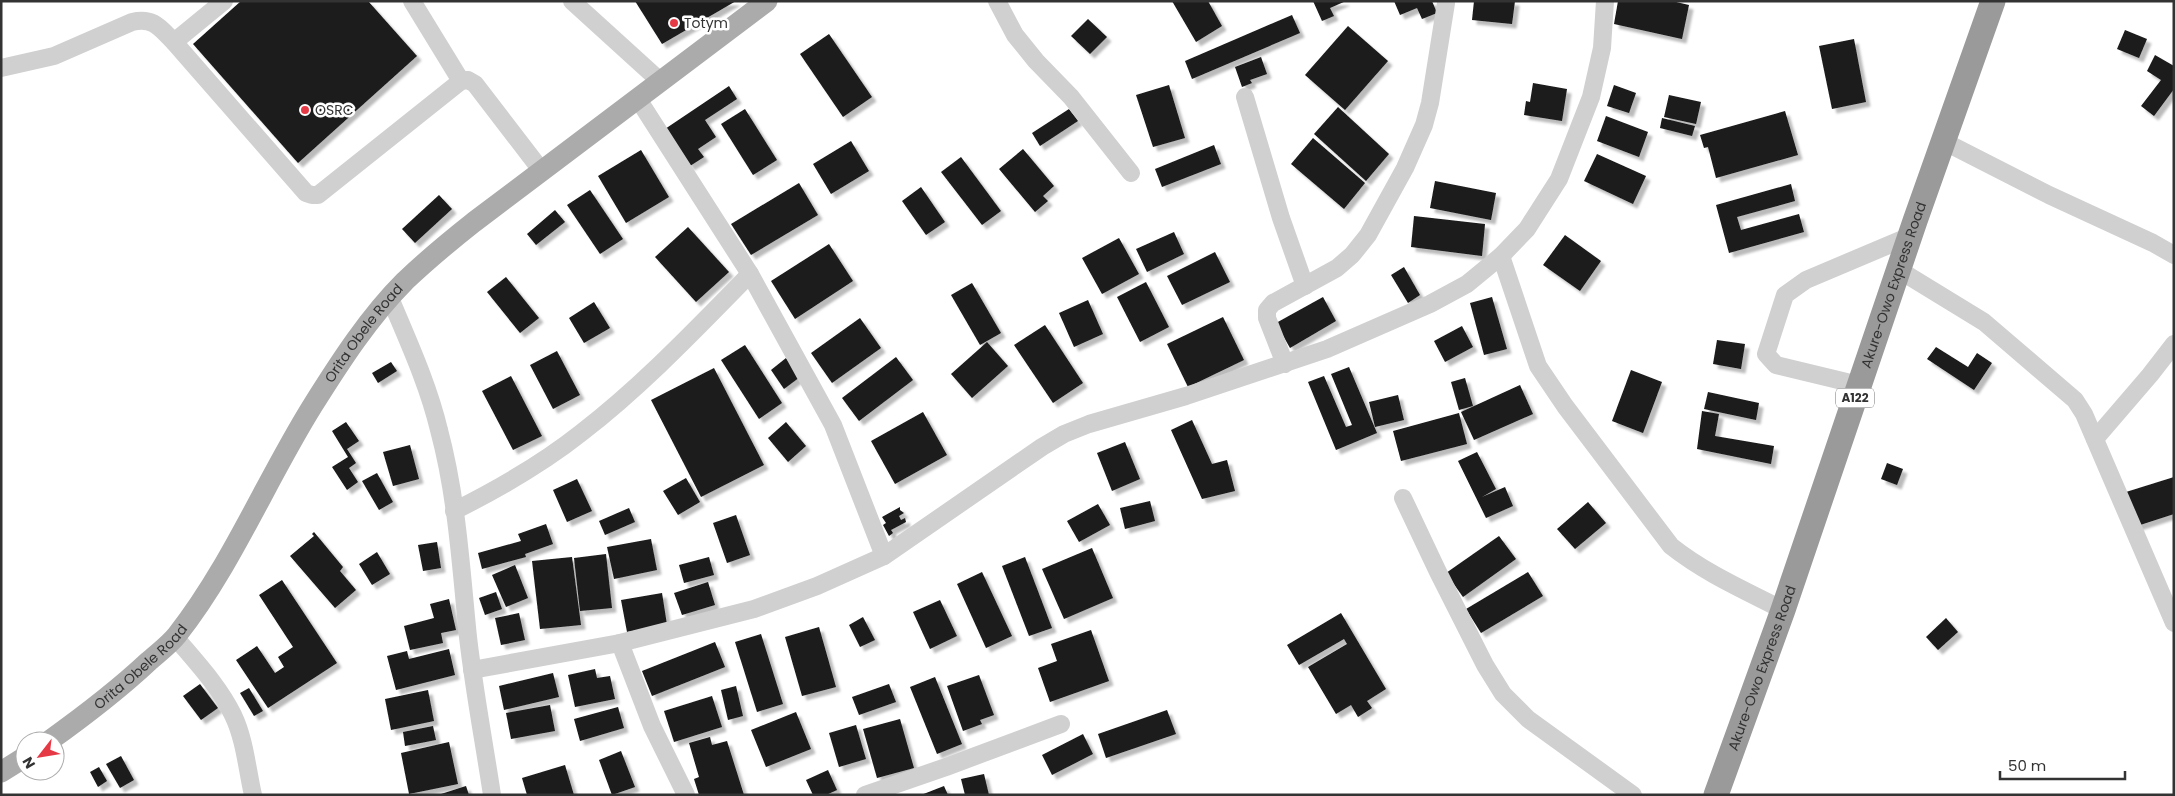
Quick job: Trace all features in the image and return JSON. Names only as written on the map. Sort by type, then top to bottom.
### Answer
[{"type":"highway","name":"Akure-Owo Express Road","points":[[1716,795],[1783,610],[1910,236],[1945,142],[1993,1]]},
{"type":"main road","name":"Orita Obele Road","points":[[63,731],[102,702],[175,637],[193,613],[245,528],[312,406],[358,338],[390,298],[430,257],[541,170],[767,1]]},
{"type":"main road","points":[[1,772],[15,763]]},
{"type":"street","points":[[174,42],[224,1]]},
{"type":"street","points":[[412,1],[461,81]]},
{"type":"street","points":[[572,1],[660,81]]},
{"type":"street","points":[[998,1],[1015,35],[1093,123],[1131,173]]},
{"type":"street","points":[[472,670],[620,643],[754,609],[817,586],[884,556],[1042,447],[1064,434],[1089,424],[1285,364],[1383,326],[1430,304],[1466,284],[1501,256],[1526,229],[1559,179],[1591,97],[1602,48],[1605,1]]},
{"type":"street","points":[[1285,364],[1268,318],[1268,310],[1272,303],[1337,268],[1352,255],[1368,235],[1404,168],[1424,125],[1446,3]]},
{"type":"street","points":[[1,68],[54,56],[132,22],[144,20],[153,22],[174,42],[306,192],[312,195],[318,194],[461,81],[468,80],[475,84],[541,170]]},
{"type":"street","points":[[1245,97],[1281,218],[1305,286]]},
{"type":"street","points":[[638,99],[750,274],[833,425],[884,556]]},
{"type":"street","points":[[1945,142],[2174,255]]},
{"type":"street","points":[[1860,385],[1776,365],[1766,354],[1785,295],[1806,280],[1910,236]]},
{"type":"street","points":[[1501,256],[1538,366],[1577,422],[1672,546],[1691,562],[1783,610]]},
{"type":"street","points":[[1899,270],[1984,322],[2075,400],[2095,438],[2174,623]]},
{"type":"street","points":[[454,511],[491,492],[580,434],[624,398],[673,352],[750,274]]},
{"type":"street","points":[[390,298],[424,380],[439,429],[454,511],[472,670],[492,795]]},
{"type":"street","points":[[2095,438],[2150,375],[2174,344]]},
{"type":"street","points":[[1403,498],[1485,665],[1503,694],[1528,719],[1633,795]]},
{"type":"street","points":[[175,637],[220,690],[234,716],[243,745],[253,795]]},
{"type":"street","points":[[620,643],[652,726],[686,795]]},
{"type":"street","points":[[865,795],[1061,724]]},
{"type":"street","points":[[485,753],[505,795]]},
{"type":"building","name":"OSRC","points":[[241,1],[368,1],[417,56],[298,163],[193,44]]},
{"type":"building","name":"Totym","points":[[635,1],[736,1],[662,44]]},
{"type":"building","points":[[1172,1],[1208,1],[1222,26],[1196,42]]},
{"type":"building","points":[[1313,1],[1346,1],[1330,8],[1334,16],[1322,21]]},
{"type":"building","points":[[1394,1],[1432,1],[1437,13],[1422,19],[1417,8],[1400,15]]},
{"type":"building","points":[[1474,1],[1515,1],[1512,24],[1472,20]]},
{"type":"building","points":[[1618,1],[1672,1],[1689,5],[1682,39],[1614,24]]},
{"type":"building","points":[[1292,15],[1300,33],[1192,79],[1185,61]]},
{"type":"building","points":[[1088,19],[1107,37],[1090,54],[1071,36]]},
{"type":"building","points":[[1348,26],[1388,61],[1345,110],[1305,75]]},
{"type":"building","points":[[2125,30],[2147,39],[2139,58],[2117,49]]},
{"type":"building","points":[[829,34],[872,97],[843,117],[800,54]]},
{"type":"building","points":[[1854,39],[1866,102],[1832,109],[1819,46]]},
{"type":"building","points":[[2155,55],[2174,66],[2174,89],[2154,116],[2141,106],[2161,80],[2147,71]]},
{"type":"building","points":[[1261,57],[1267,74],[1250,80],[1252,83],[1242,87],[1235,67]]},
{"type":"building","points":[[1533,83],[1567,89],[1562,121],[1524,115],[1526,101],[1530,102]]},
{"type":"building","points":[[1169,85],[1185,138],[1153,147],[1136,95]]},
{"type":"building","points":[[1614,85],[1636,93],[1629,113],[1607,106]]},
{"type":"building","points":[[729,86],[737,99],[705,120],[716,137],[698,149],[704,157],[690,166],[665,129]]},
{"type":"building","points":[[1669,95],[1701,102],[1696,124],[1664,117]]},
{"type":"building","points":[[1338,107],[1389,154],[1366,181],[1314,134]]},
{"type":"building","points":[[745,109],[777,160],[753,175],[721,124]]},
{"type":"building","points":[[1069,109],[1078,121],[1040,146],[1032,133]]},
{"type":"building","points":[[1785,111],[1798,155],[1716,178],[1708,147],[1704,148],[1700,135]]},
{"type":"building","points":[[1606,116],[1648,132],[1639,157],[1597,141]]},
{"type":"building","points":[[1662,118],[1695,126],[1692,136],[1660,128]]},
{"type":"building","points":[[1313,138],[1365,183],[1344,209],[1291,164]]},
{"type":"building","points":[[851,141],[869,171],[831,194],[813,164]]},
{"type":"building","points":[[1214,145],[1221,164],[1162,187],[1155,169]]},
{"type":"building","points":[[1023,149],[1054,186],[1043,196],[1048,201],[1035,212],[999,169]]},
{"type":"building","points":[[641,150],[669,197],[626,223],[598,176]]},
{"type":"building","points":[[1597,154],[1646,176],[1633,204],[1584,181]]},
{"type":"building","points":[[961,157],[1001,211],[982,225],[941,172]]},
{"type":"building","points":[[1435,181],[1496,193],[1491,220],[1430,208]]},
{"type":"building","points":[[799,183],[818,215],[751,255],[731,224]]},
{"type":"building","points":[[1791,184],[1795,201],[1737,217],[1741,230],[1799,214],[1804,232],[1729,253],[1716,205]]},
{"type":"building","points":[[921,187],[945,222],[926,235],[902,201]]},
{"type":"building","points":[[590,190],[623,239],[600,254],[567,205]]},
{"type":"building","points":[[439,195],[452,209],[415,243],[402,229]]},
{"type":"building","points":[[555,210],[565,222],[536,245],[527,234]]},
{"type":"building","points":[[1414,216],[1485,224],[1482,256],[1411,247]]},
{"type":"building","points":[[688,227],[729,272],[696,302],[655,257]]},
{"type":"building","points":[[1174,232],[1184,254],[1147,272],[1136,249]]},
{"type":"building","points":[[1565,235],[1601,261],[1580,291],[1543,265]]},
{"type":"building","points":[[1119,238],[1139,274],[1102,294],[1082,258]]},
{"type":"building","points":[[829,244],[853,281],[795,319],[771,281]]},
{"type":"building","points":[[1215,252],[1230,282],[1182,305],[1167,276]]},
{"type":"building","points":[[1404,267],[1420,295],[1408,303],[1391,275]]},
{"type":"building","points":[[506,277],[539,318],[520,333],[487,292]]},
{"type":"building","points":[[1146,282],[1169,327],[1140,342],[1117,297]]},
{"type":"building","points":[[972,283],[1001,333],[980,345],[951,295]]},
{"type":"building","points":[[1323,297],[1336,321],[1290,348],[1276,323]]},
{"type":"building","points":[[1492,297],[1507,349],[1484,355],[1470,303]]},
{"type":"building","points":[[1088,300],[1103,334],[1074,347],[1059,313]]},
{"type":"building","points":[[594,302],[610,328],[584,343],[569,318]]},
{"type":"building","points":[[1223,317],[1244,360],[1188,387],[1167,344]]},
{"type":"building","points":[[860,318],[881,348],[832,383],[811,353]]},
{"type":"building","points":[[1045,325],[1083,383],[1053,403],[1014,345]]},
{"type":"building","points":[[1462,326],[1473,347],[1445,362],[1434,341]]},
{"type":"building","points":[[1717,340],[1745,344],[1741,369],[1713,364]]},
{"type":"building","points":[[987,342],[1008,366],[972,398],[951,374]]},
{"type":"building","points":[[745,345],[782,403],[759,419],[721,360]]},
{"type":"building","points":[[1936,347],[1968,367],[1977,353],[1992,363],[1974,390],[1927,359]]},
{"type":"building","points":[[557,351],[580,395],[553,409],[530,365]]},
{"type":"building","points":[[896,357],[913,380],[859,421],[842,398]]},
{"type":"building","points":[[786,358],[800,377],[784,389],[771,370]]},
{"type":"building","points":[[391,362],[397,371],[378,383],[372,373]]},
{"type":"building","points":[[1349,367],[1377,433],[1336,450],[1308,382],[1324,376],[1346,427],[1352,425],[1331,374]]},
{"type":"building","points":[[714,368],[764,465],[701,497],[651,400]]},
{"type":"building","points":[[1631,370],[1662,382],[1643,433],[1612,421]]},
{"type":"building","points":[[511,376],[542,436],[513,450],[482,391]]},
{"type":"building","points":[[1465,378],[1473,406],[1459,410],[1451,382]]},
{"type":"building","points":[[1520,385],[1533,414],[1474,440],[1461,412]]},
{"type":"building","points":[[1708,392],[1759,403],[1756,420],[1704,409]]},
{"type":"building","points":[[1398,395],[1404,420],[1375,427],[1369,402]]},
{"type":"building","points":[[1702,411],[1719,414],[1715,436],[1774,446],[1771,464],[1697,449]]},
{"type":"building","points":[[923,412],[947,455],[895,484],[871,441]]},
{"type":"building","points":[[1459,413],[1467,444],[1401,461],[1393,431]]},
{"type":"building","points":[[1192,420],[1212,464],[1227,460],[1235,491],[1202,499],[1171,430]]},
{"type":"building","points":[[346,422],[359,441],[347,449],[356,463],[349,468],[358,482],[347,490],[332,467],[348,457],[332,431]]},
{"type":"building","points":[[786,422],[806,446],[788,462],[768,438]]},
{"type":"building","points":[[1125,442],[1140,479],[1112,491],[1097,453]]},
{"type":"building","points":[[410,445],[419,479],[393,486],[383,452]]},
{"type":"building","points":[[1477,452],[1496,489],[1482,497],[1505,487],[1513,506],[1486,518],[1458,461]]},
{"type":"building","points":[[1887,463],[1903,469],[1897,485],[1881,479]]},
{"type":"building","points":[[377,473],[393,502],[379,510],[362,481]]},
{"type":"building","points":[[2174,477],[2174,514],[2137,526],[2126,492]]},
{"type":"building","points":[[686,478],[700,502],[678,515],[663,491]]},
{"type":"building","points":[[577,479],[592,511],[567,522],[553,490]]},
{"type":"building","points":[[1150,501],[1155,521],[1125,529],[1120,508]]},
{"type":"building","points":[[1588,502],[1606,523],[1575,549],[1557,529]]},
{"type":"building","points":[[1098,504],[1110,525],[1079,542],[1067,521]]},
{"type":"building","points":[[900,507],[900,510],[904,513],[899,516],[901,520],[905,518],[906,522],[891,530],[893,533],[889,536],[883,525],[886,523],[882,517]]},
{"type":"building","points":[[629,508],[635,522],[605,535],[599,521]]},
{"type":"building","points":[[736,515],[750,555],[727,563],[713,523]]},
{"type":"building","points":[[546,524],[553,544],[525,554],[526,557],[482,569],[478,553],[521,541],[518,534]]},
{"type":"building","points":[[314,532],[343,567],[340,571],[356,590],[335,608],[290,556],[314,536],[312,534]]},
{"type":"building","points":[[1499,536],[1516,559],[1463,597],[1446,573]]},
{"type":"building","points":[[651,539],[657,570],[614,579],[607,547]]},
{"type":"building","points":[[437,542],[441,568],[423,571],[418,545]]},
{"type":"building","points":[[1092,548],[1113,598],[1064,619],[1042,569]]},
{"type":"building","points":[[377,552],[390,574],[372,585],[359,564]]},
{"type":"building","points":[[606,554],[612,608],[580,611],[574,558]]},
{"type":"building","points":[[572,557],[581,625],[540,629],[532,561]]},
{"type":"building","points":[[709,557],[714,575],[684,583],[679,565]]},
{"type":"building","points":[[1025,557],[1052,628],[1029,636],[1002,566]]},
{"type":"building","points":[[515,565],[528,598],[506,607],[492,575]]},
{"type":"building","points":[[982,572],[1012,636],[986,648],[957,584]]},
{"type":"building","points":[[1528,572],[1543,596],[1481,633],[1466,609]]},
{"type":"building","points":[[282,580],[337,663],[268,708],[236,660],[257,646],[275,673],[284,667],[278,657],[293,647],[259,595]]},
{"type":"building","points":[[708,582],[715,605],[682,615],[674,593]]},
{"type":"building","points":[[496,592],[502,609],[485,615],[479,598]]},
{"type":"building","points":[[662,593],[667,625],[627,632],[621,600]]},
{"type":"building","points":[[449,599],[456,630],[441,633],[443,643],[410,650],[404,626],[434,618],[430,604]]},
{"type":"building","points":[[940,600],[957,636],[930,649],[913,612]]},
{"type":"building","points":[[519,613],[525,640],[501,645],[495,618]]},
{"type":"building","points":[[1341,613],[1386,689],[1367,701],[1372,708],[1358,717],[1351,705],[1336,714],[1308,667],[1347,644],[1344,639],[1299,665],[1287,645]]},
{"type":"building","points":[[863,617],[875,640],[860,647],[849,625]]},
{"type":"building","points":[[1946,618],[1958,632],[1938,650],[1926,637]]},
{"type":"building","points":[[819,627],[836,687],[802,696],[785,637]]},
{"type":"building","points":[[1091,630],[1109,681],[1050,702],[1038,668],[1057,661],[1051,644]]},
{"type":"building","points":[[761,634],[783,704],[757,712],[735,642]]},
{"type":"building","points":[[715,642],[725,667],[652,696],[642,671]]},
{"type":"building","points":[[449,649],[455,675],[396,690],[387,656],[407,651],[409,659]]},
{"type":"building","points":[[595,669],[597,678],[610,676],[615,699],[575,707],[568,675]]},
{"type":"building","points":[[553,673],[559,697],[504,710],[499,686]]},
{"type":"building","points":[[979,675],[994,715],[980,720],[982,724],[963,731],[947,686]]},
{"type":"building","points":[[935,677],[962,744],[937,754],[910,687]]},
{"type":"building","points":[[200,684],[218,708],[201,720],[183,696]]},
{"type":"building","points":[[889,684],[896,702],[859,715],[852,697]]},
{"type":"building","points":[[736,686],[743,716],[728,720],[721,690]]},
{"type":"building","points":[[249,688],[263,711],[254,716],[240,693]]},
{"type":"building","points":[[428,690],[434,721],[391,730],[385,699]]},
{"type":"building","points":[[712,696],[722,727],[674,742],[664,711]]},
{"type":"building","points":[[550,705],[555,731],[511,739],[506,713]]},
{"type":"building","points":[[618,707],[624,728],[580,741],[574,719]]},
{"type":"building","points":[[1167,710],[1176,734],[1106,758],[1098,734]]},
{"type":"building","points":[[796,712],[811,749],[766,767],[751,730]]},
{"type":"building","points":[[900,719],[914,768],[877,778],[863,729]]},
{"type":"building","points":[[856,725],[866,759],[839,767],[829,733]]},
{"type":"building","points":[[433,726],[436,740],[405,746],[403,732]]},
{"type":"building","points":[[1083,734],[1093,754],[1052,775],[1042,755]]},
{"type":"building","points":[[710,737],[712,745],[727,741],[744,795],[699,795],[694,779],[699,777],[689,743]]},
{"type":"building","points":[[449,742],[458,784],[409,794],[401,753]]},
{"type":"building","points":[[621,751],[635,787],[612,795],[599,760]]},
{"type":"building","points":[[121,756],[134,780],[120,788],[106,764]]},
{"type":"building","points":[[565,765],[574,795],[527,795],[522,778]]},
{"type":"building","points":[[99,767],[107,781],[98,787],[90,772]]},
{"type":"building","points":[[828,770],[837,790],[826,795],[813,795],[806,780]]},
{"type":"building","points":[[984,774],[989,795],[965,795],[961,779]]},
{"type":"building","points":[[466,786],[469,795],[441,795],[441,794]]},
{"type":"building","points":[[944,786],[948,795],[921,795]]},
{"type":"place","name":"Totym","points":[[674,23]]},
{"type":"place","name":"OSRC","points":[[305,110]]}]
